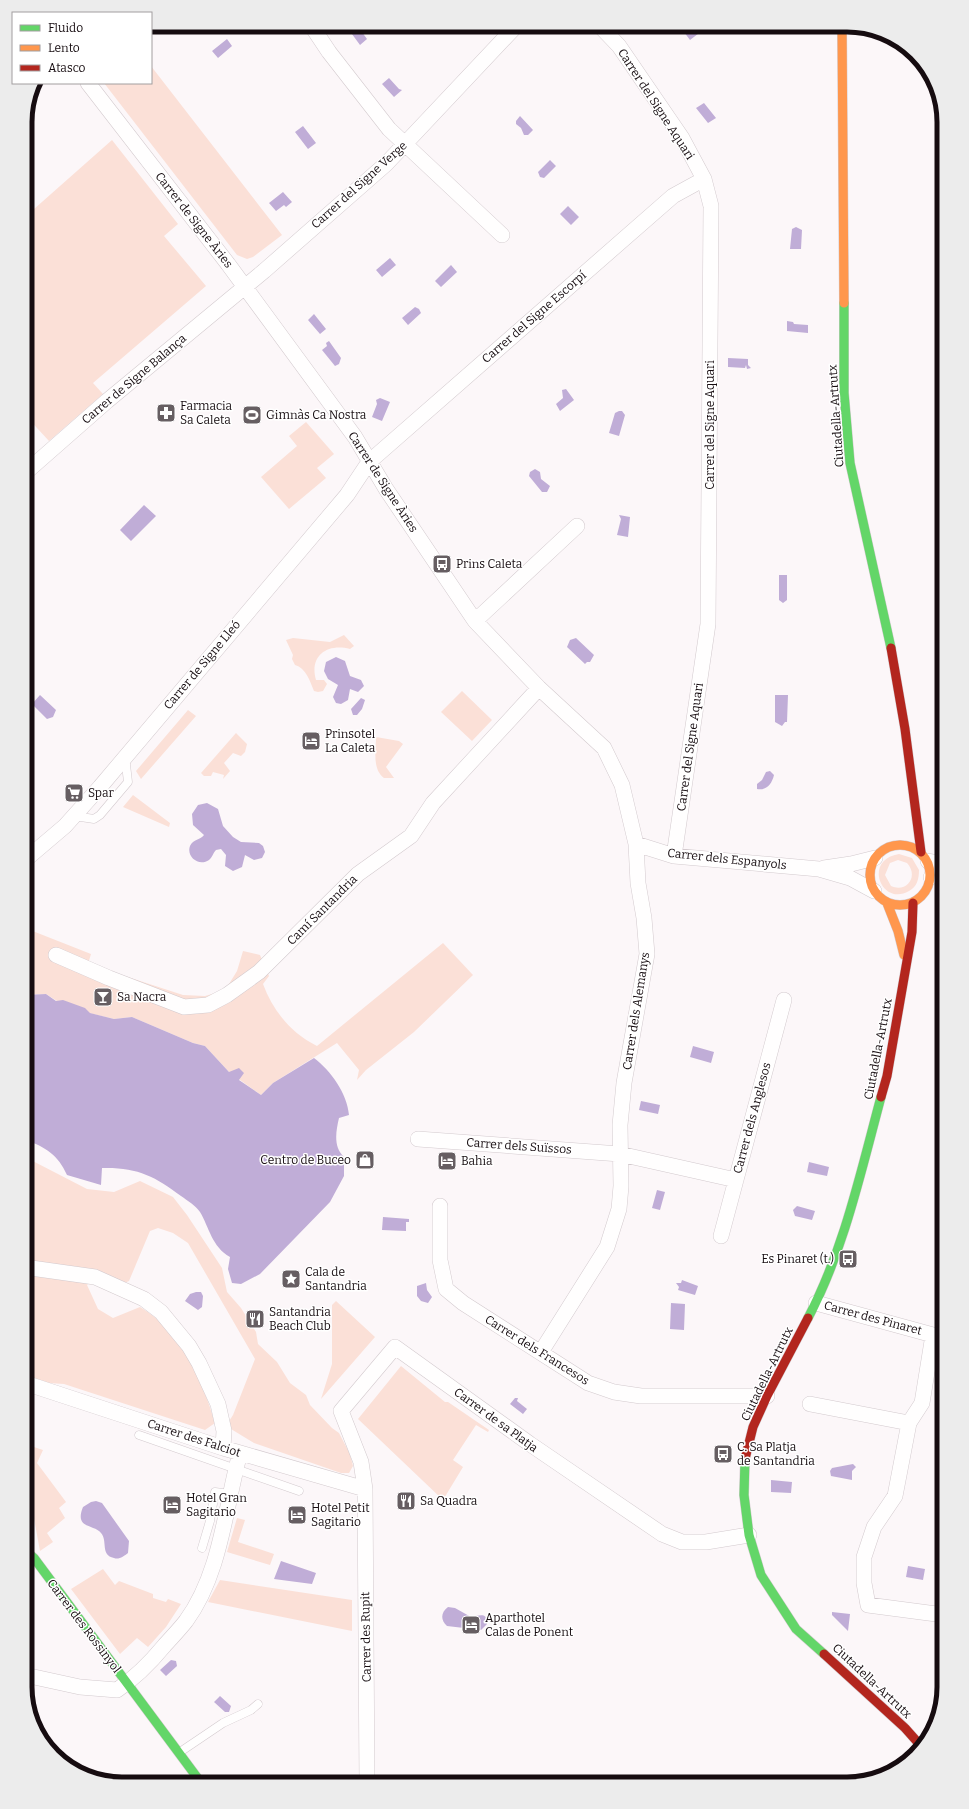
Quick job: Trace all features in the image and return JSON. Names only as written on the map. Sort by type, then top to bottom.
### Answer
[{"type":"main road","name":"Ciutadella-Artrutx","points":[[842,32],[844,393],[850,463],[893,659],[905,729],[913,800],[924,857]]},
{"type":"main road","points":[[909,818],[913,800]]},
{"type":"main road","points":[[887,903],[905,905],[913,903],[923,896],[928,888],[931,877],[924,857],[912,846],[898,841],[884,849],[875,858],[870,875],[874,891],[887,903],[898,931],[906,961]]},
{"type":"main road","name":"Ciutadella-Artrutx","points":[[913,903],[912,932],[887,1076],[842,1234],[816,1303],[767,1396],[753,1426],[745,1459],[744,1495],[749,1535],[761,1575],[796,1629],[905,1728],[918,1742]]},
{"type":"main road","name":"Carrer des Rossinyol","points":[[32,1556],[119,1687],[196,1777]]},
{"type":"street","points":[[316,32],[329,52],[389,129],[502,235]]},
{"type":"street","name":"Carrer del Signe Verge","points":[[245,286],[386,164],[510,32]]},
{"type":"street","name":"Carrer del Signe Aquari","points":[[606,32],[619,46],[678,131],[704,178],[711,206],[708,624],[674,856]]},
{"type":"street","name":"Carrer de Signe Àries","points":[[89,84],[245,286],[355,437],[369,462],[475,621],[539,688],[604,748],[622,785],[636,844]]},
{"type":"street","name":"Carrer del Signe Escorpí","points":[[369,462],[673,196],[704,178]]},
{"type":"street","name":"Carrer de Signe Balança","points":[[32,467],[107,401],[245,286]]},
{"type":"street","name":"Carrer de Signe Lleó","points":[[32,854],[74,816],[347,495],[369,462]]},
{"type":"street","points":[[475,621],[577,526]]},
{"type":"street","name":"Camí Santandria","points":[[56,955],[184,1007],[208,1005],[226,995],[260,972],[358,874],[411,836],[433,803],[539,688]]},
{"type":"street","name":"Carrer dels Espanyols","points":[[636,844],[674,856],[819,869],[850,878],[874,891]]},
{"type":"street","name":"Carrer dels Alemanys","points":[[541,1352],[607,1247],[619,1209],[621,1186],[620,1125],[624,1083],[647,954],[644,918],[639,896],[636,844]]},
{"type":"street","points":[[924,857],[937,862]]},
{"type":"street","name":"Carrer dels Espanyols","points":[[819,869],[851,864],[875,858]]},
{"type":"street","points":[[931,877],[937,873]]},
{"type":"street","name":"Carrer dels Anglesos","points":[[721,1236],[784,1000]]},
{"type":"street","name":"Carrer dels Suïssos","points":[[418,1139],[620,1154],[736,1180]]},
{"type":"street","name":"Carrer dels Francesos","points":[[440,1206],[440,1260],[446,1289],[463,1303],[588,1383],[614,1392],[641,1396],[767,1396]]},
{"type":"street","name":"Carrer des Falciot","points":[[32,1268],[95,1277],[144,1299],[161,1312],[177,1329],[199,1363],[218,1404],[224,1431],[223,1448]]},
{"type":"street","name":"Carrer des Pinaret","points":[[816,1303],[933,1335],[922,1403],[909,1424],[895,1496],[874,1527],[864,1557],[864,1583],[868,1605],[937,1614]]},
{"type":"street","name":"Carrer de sa Platja","points":[[365,1489],[361,1462],[341,1411],[394,1347],[530,1444],[662,1534],[682,1542],[706,1542],[749,1535]]},
{"type":"street","name":"Carrer des Falciot","points":[[32,1385],[223,1448],[365,1489]]},
{"type":"street","points":[[810,1404],[909,1424]]},
{"type":"street","name":"Carrer des Rossinyol","points":[[119,1687],[147,1666],[186,1620],[203,1591],[220,1541],[240,1453]]},
{"type":"street","name":"Carrer des Rupit","points":[[365,1489],[367,1777]]},
{"type":"street","points":[[32,1677],[80,1687],[119,1687]]},
{"type":"lane","points":[[139,1435],[300,1491]]},
{"type":"lane","points":[[202,1548],[210,1521],[215,1492],[230,1494]]},
{"type":"lane","points":[[183,1750],[223,1723],[251,1710],[258,1704]]},
{"type":"shaded area","points":[[350,32],[362,32],[367,39],[360,45]]},
{"type":"shaded area","points":[[684,32],[700,32],[690,40]]},
{"type":"shaded area","points":[[227,39],[232,46],[218,58],[212,51]]},
{"type":"shaded area","points":[[152,67],[282,235],[253,257],[247,259],[237,255],[105,84],[152,84]]},
{"type":"shaded area","points":[[389,78],[399,89],[402,90],[394,97],[382,84]]},
{"type":"shaded area","points":[[704,103],[716,118],[708,123],[696,108]]},
{"type":"shaded area","points":[[520,116],[533,130],[528,135],[524,135],[521,128],[516,124],[516,121]]},
{"type":"shaded area","points":[[303,126],[316,143],[308,149],[295,132]]},
{"type":"shaded area","points":[[112,140],[178,224],[164,236],[206,286],[93,383],[103,394],[49,441],[32,423],[32,211]]},
{"type":"shaded area","points":[[550,160],[556,166],[544,178],[540,177],[538,172]]},
{"type":"shaded area","points":[[283,192],[292,202],[286,207],[284,205],[276,211],[269,203]]},
{"type":"shaded area","points":[[568,206],[579,217],[571,225],[560,214]]},
{"type":"shaded area","points":[[796,227],[802,230],[801,249],[790,249],[792,229]]},
{"type":"shaded area","points":[[390,258],[396,265],[382,277],[376,270]]},
{"type":"shaded area","points":[[451,265],[457,272],[441,287],[435,281]]},
{"type":"shaded area","points":[[415,307],[419,309],[421,313],[408,325],[402,318]]},
{"type":"shaded area","points":[[314,314],[326,329],[320,334],[308,320]]},
{"type":"shaded area","points":[[787,321],[793,322],[794,324],[808,325],[808,333],[787,331]]},
{"type":"shaded area","points":[[329,341],[341,358],[339,364],[335,366],[322,350],[327,346],[326,343]]},
{"type":"shaded area","points":[[728,358],[748,359],[748,365],[751,368],[747,369],[746,365],[745,368],[728,367]]},
{"type":"shaded area","points":[[566,389],[574,400],[560,411],[556,404],[563,398],[562,390]]},
{"type":"shaded area","points":[[380,398],[390,402],[382,421],[372,417],[377,404],[376,400]]},
{"type":"shaded area","points":[[622,411],[625,415],[619,436],[609,433],[615,413]]},
{"type":"shaded area","points":[[306,422],[334,454],[317,468],[326,478],[289,509],[261,477],[297,446],[289,436]]},
{"type":"shaded area","points":[[535,469],[540,472],[541,479],[550,486],[547,492],[542,492],[529,476],[530,472]]},
{"type":"shaded area","points":[[144,505],[156,516],[131,541],[120,530]]},
{"type":"shaded area","points":[[619,515],[630,517],[628,537],[617,535],[621,519]]},
{"type":"shaded area","points":[[779,575],[787,575],[787,600],[783,603],[779,600]]},
{"type":"shaded area","points":[[344,635],[354,646],[350,649],[334,648],[322,653],[315,664],[316,680],[324,680],[327,684],[323,691],[314,691],[305,672],[295,665],[292,659],[293,655],[286,640],[293,638],[330,642]]},
{"type":"shaded area","points":[[576,638],[594,655],[590,662],[585,664],[567,647],[570,640]]},
{"type":"shaded area","points":[[336,657],[345,661],[350,676],[361,680],[364,686],[358,692],[350,689],[348,700],[341,704],[336,703],[333,697],[338,685],[328,679],[324,671],[326,662]]},
{"type":"shaded area","points":[[462,691],[492,720],[472,741],[441,712]]},
{"type":"shaded area","points":[[40,695],[56,710],[53,717],[47,719],[32,704]]},
{"type":"shaded area","points":[[775,695],[788,695],[787,722],[785,722],[782,726],[775,722]]},
{"type":"shaded area","points":[[361,698],[365,700],[362,709],[357,715],[353,715],[351,709]]},
{"type":"shaded area","points":[[188,710],[196,716],[141,779],[136,771]]},
{"type":"shaded area","points":[[236,733],[247,744],[245,752],[241,756],[233,753],[224,763],[230,771],[223,779],[224,775],[213,772],[211,776],[204,776],[201,773]]},
{"type":"shaded area","points":[[376,737],[399,741],[403,744],[386,767],[394,778],[384,778],[378,770],[376,765]]},
{"type":"shaded area","points":[[770,771],[774,775],[770,784],[766,788],[757,789],[757,784],[762,780],[766,772]]},
{"type":"shaded area","points":[[133,795],[170,823],[169,827],[123,807]]},
{"type":"shaded area","points":[[207,803],[218,809],[223,826],[233,837],[241,842],[259,843],[263,846],[265,852],[262,858],[254,860],[245,855],[242,867],[233,871],[225,866],[226,855],[221,849],[216,850],[210,859],[205,862],[198,862],[194,860],[190,854],[190,846],[193,842],[204,835],[193,825],[192,814],[198,805]]},
{"type":"shaded area","points":[[899,854],[912,858],[919,870],[919,877],[912,889],[899,894],[891,893],[884,888],[880,881],[879,873],[881,865],[888,858]],"holes":[[[898,860],[907,863],[912,873],[910,882],[902,887],[897,888],[891,886],[885,875],[890,863]]]},
{"type":"shaded area","points":[[32,931],[91,954],[88,964],[183,995],[205,996],[219,992],[229,984],[237,971],[243,951],[260,955],[269,976],[263,984],[272,1003],[291,1028],[299,1035],[317,1046],[443,943],[473,975],[414,1032],[366,1070],[357,1080],[359,1070],[337,1043],[273,1083],[261,1095],[229,1072],[205,1046],[193,1043],[132,1017],[114,1019],[89,1013],[57,1001],[46,994],[32,995]]},
{"type":"shaded area","points":[[46,994],[56,1001],[63,1000],[85,1008],[90,1013],[114,1019],[132,1017],[193,1043],[205,1046],[229,1072],[239,1068],[244,1073],[239,1080],[261,1095],[273,1083],[314,1058],[332,1076],[342,1091],[348,1107],[349,1115],[339,1118],[336,1139],[338,1149],[344,1157],[344,1176],[330,1202],[260,1274],[241,1284],[232,1283],[228,1269],[230,1257],[219,1248],[215,1242],[200,1212],[196,1207],[172,1189],[154,1178],[125,1169],[102,1168],[101,1185],[67,1175],[60,1162],[55,1157],[45,1149],[32,1143],[32,995]]},
{"type":"shaded area","points":[[693,1046],[714,1052],[711,1063],[690,1057]]},
{"type":"shaded area","points":[[641,1101],[660,1105],[658,1114],[639,1110]]},
{"type":"shaded area","points":[[32,1161],[87,1189],[114,1192],[140,1181],[173,1197],[187,1215],[222,1268],[227,1292],[241,1308],[256,1332],[258,1344],[277,1362],[290,1383],[306,1395],[310,1405],[332,1428],[339,1433],[350,1454],[353,1466],[349,1473],[341,1473],[254,1443],[226,1426],[233,1415],[255,1359],[188,1243],[173,1233],[158,1228],[150,1231],[129,1281],[122,1284],[98,1274],[87,1285],[98,1309],[113,1318],[140,1307],[167,1329],[188,1358],[196,1373],[204,1390],[215,1423],[205,1430],[64,1384],[32,1381]]},
{"type":"shaded area","points":[[809,1162],[829,1167],[827,1176],[807,1172]]},
{"type":"shaded area","points":[[657,1190],[665,1192],[660,1210],[652,1208]]},
{"type":"shaded area","points":[[797,1206],[815,1211],[812,1220],[795,1216],[793,1210]]},
{"type":"shaded area","points":[[383,1217],[409,1219],[409,1222],[406,1222],[406,1231],[382,1230]]},
{"type":"shaded area","points":[[682,1280],[698,1286],[695,1295],[678,1290],[679,1287],[676,1283],[681,1283]]},
{"type":"shaded area","points":[[426,1283],[427,1290],[432,1297],[428,1303],[421,1301],[417,1296],[417,1286]]},
{"type":"shaded area","points":[[201,1292],[203,1296],[202,1307],[198,1310],[185,1301],[190,1294]]},
{"type":"shaded area","points":[[336,1301],[375,1337],[321,1399],[332,1364],[332,1305]]},
{"type":"shaded area","points":[[671,1303],[685,1304],[684,1330],[670,1329]]},
{"type":"shaded area","points":[[401,1366],[445,1402],[448,1402],[489,1430],[488,1432],[476,1425],[453,1460],[463,1467],[443,1500],[358,1419]]},
{"type":"shaded area","points":[[515,1398],[518,1398],[517,1401],[527,1409],[523,1414],[510,1404]]},
{"type":"shaded area","points":[[32,1446],[43,1450],[37,1463],[66,1502],[59,1508],[65,1518],[47,1533],[53,1542],[40,1551],[32,1508]]},
{"type":"shaded area","points":[[853,1464],[856,1467],[852,1471],[852,1480],[831,1476],[830,1471],[832,1468]]},
{"type":"shaded area","points":[[771,1480],[792,1482],[791,1493],[771,1492]]},
{"type":"shaded area","points":[[96,1501],[102,1503],[129,1541],[128,1553],[121,1557],[116,1558],[107,1554],[101,1533],[83,1523],[81,1519],[83,1507]]},
{"type":"shaded area","points":[[237,1518],[245,1520],[238,1542],[274,1554],[270,1565],[227,1552]]},
{"type":"shaded area","points":[[281,1561],[316,1573],[312,1584],[274,1579]]},
{"type":"shaded area","points":[[908,1566],[925,1569],[923,1580],[906,1577]]},
{"type":"shaded area","points":[[103,1569],[115,1585],[119,1581],[153,1594],[153,1598],[166,1602],[168,1599],[181,1604],[166,1627],[148,1647],[137,1638],[120,1654],[71,1589]]},
{"type":"shaded area","points":[[220,1580],[352,1600],[352,1631],[208,1602]]},
{"type":"shaded area","points":[[448,1607],[455,1608],[471,1617],[482,1615],[486,1617],[487,1624],[481,1630],[447,1626],[442,1619],[442,1616]]},
{"type":"shaded area","points":[[832,1612],[850,1614],[848,1631],[832,1615]]},
{"type":"shaded area","points":[[171,1660],[176,1661],[177,1666],[166,1676],[160,1670]]},
{"type":"shaded area","points":[[220,1696],[231,1706],[229,1712],[225,1712],[214,1702]]},
{"type":"traffic: fast","points":[[844,303],[844,393],[850,463],[891,648]]},
{"type":"traffic: fast","points":[[808,1318],[821,1292],[842,1238],[859,1182],[881,1097]]},
{"type":"traffic: fast","points":[[745,1459],[744,1495],[749,1535],[761,1575],[796,1629],[824,1654]]},
{"type":"traffic: fast","points":[[32,1556],[197,1777]]},
{"type":"traffic: slow","points":[[842,32],[844,303]]},
{"type":"traffic: slow","points":[[894,845],[906,845],[917,850],[925,858],[930,869],[930,875],[928,887],[917,900],[906,905],[894,905],[883,900],[875,892],[870,881],[870,869],[875,858],[883,850],[894,845]]},
{"type":"traffic: slow","points":[[887,903],[898,931],[904,955]]},
{"type":"traffic: jam","points":[[891,648],[905,729],[921,852]]},
{"type":"traffic: jam","points":[[881,1097],[887,1076],[912,932],[913,903]]},
{"type":"traffic: jam","points":[[745,1459],[753,1427],[767,1396],[808,1318]]},
{"type":"traffic: jam","points":[[824,1654],[905,1728],[918,1742]]},
{"type":"place","name":"Farmacia Sa Caleta","points":[[166,413]]},
{"type":"place","name":"Gimnàs Ca Nostra","points":[[252,415]]},
{"type":"place","name":"Prins Caleta","points":[[442,564]]},
{"type":"place","name":"Prinsotel La Caleta","points":[[311,741]]},
{"type":"place","name":"Spar","points":[[74,793]]},
{"type":"place","name":"Sa Nacra","points":[[103,997]]},
{"type":"place","name":"Centro de Buceo","points":[[365,1160]]},
{"type":"place","name":"Bahia","points":[[447,1161]]},
{"type":"place","name":"Es Pinaret (t.)","points":[[848,1259]]},
{"type":"place","name":"Cala de Santandria","points":[[291,1279]]},
{"type":"place","name":"Santandria Beach Club","points":[[255,1319]]},
{"type":"place","name":"C. Sa Platja de Santandria","points":[[723,1454]]},
{"type":"place","name":"Sa Quadra","points":[[406,1501]]},
{"type":"place","name":"Hotel Gran Sagitario","points":[[172,1505]]},
{"type":"place","name":"Hotel Petit Sagitario","points":[[297,1515]]},
{"type":"place","name":"Aparthotel Calas de Ponent","points":[[471,1625]]}]
